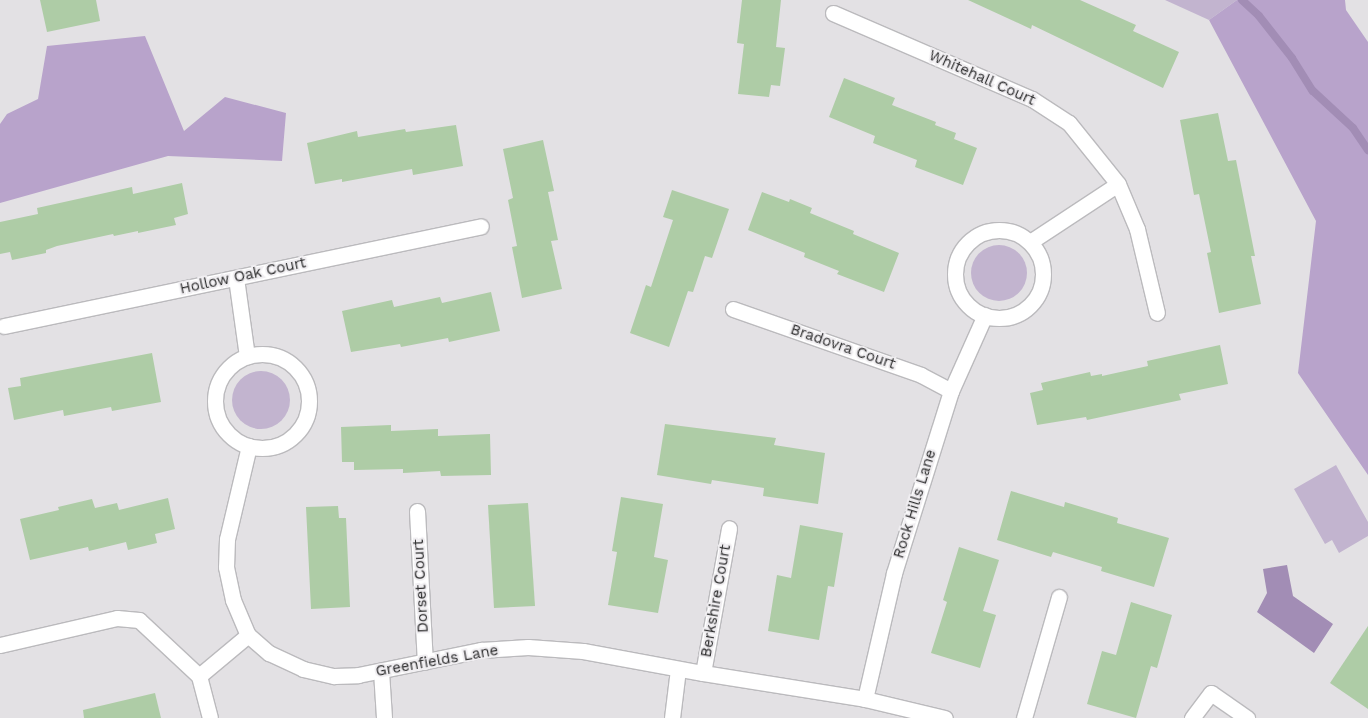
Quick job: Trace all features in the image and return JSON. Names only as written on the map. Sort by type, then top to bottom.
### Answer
[{"type":"lane","name":"Whitehall Court","points":[[833,13],[1032,99],[1069,123],[1118,184],[1137,229],[1157,313]]},
{"type":"lane","points":[[1030,242],[1118,184]]},
{"type":"lane","name":"Hollow Oak Court","points":[[4,326],[481,226]]},
{"type":"lane","points":[[1002,229],[1017,234],[1030,242],[1042,266],[1042,280],[1038,293],[1030,304],[1019,312],[1006,317],[985,315],[967,305],[958,292],[955,277],[956,262],[962,248],[973,237],[987,231],[1002,229]]},
{"type":"lane","points":[[236,278],[247,356]]},
{"type":"lane","name":"Bradovra Court","points":[[732,309],[921,375],[950,392]]},
{"type":"lane","name":"Rock Hills Lane","points":[[865,699],[894,573],[950,392],[985,315]]},
{"type":"lane","points":[[263,354],[279,357],[292,365],[303,377],[309,400],[309,408],[304,424],[294,436],[280,445],[264,448],[249,446],[235,440],[224,430],[217,416],[215,402],[217,387],[224,374],[234,363],[247,356],[263,354]]},
{"type":"lane","name":"Greenfields Lane","points":[[249,446],[227,539],[226,567],[233,600],[248,635],[269,653],[303,669],[334,676],[381,671],[481,650],[528,647],[582,651],[703,674],[865,699],[946,718]]},
{"type":"lane","name":"Dorset Court","points":[[417,511],[425,662]]},
{"type":"lane","name":"Berkshire Court","points":[[703,674],[729,528]]},
{"type":"lane","points":[[1024,718],[1059,597]]},
{"type":"lane","points":[[0,645],[117,618],[139,620],[199,676],[210,718]]},
{"type":"lane","points":[[199,676],[248,635]]},
{"type":"lane","points":[[672,718],[678,669]]},
{"type":"lane","points":[[381,671],[384,718]]},
{"type":"lane","points":[[1192,718],[1211,693],[1247,718]]},
{"type":"shaded area","points":[[1165,0],[1237,0],[1209,20]]},
{"type":"shaded area","points":[[1237,0],[1345,0],[1346,10],[1368,42],[1368,475],[1298,373],[1316,221],[1209,20]]},
{"type":"shaded area","points":[[145,36],[184,131],[225,97],[286,113],[282,161],[168,156],[0,203],[0,124],[7,114],[38,99],[47,46]]},
{"type":"shaded area","points":[[994,245],[1004,245],[1019,253],[1025,262],[1027,273],[1025,284],[1019,293],[1004,301],[994,301],[983,296],[976,289],[971,278],[971,268],[976,257],[983,250]]},
{"type":"shaded area","points":[[255,371],[267,371],[277,375],[286,384],[290,406],[282,421],[267,429],[255,429],[245,425],[236,416],[232,406],[232,394],[236,384],[245,375]]},
{"type":"shaded area","points":[[1336,465],[1368,522],[1368,536],[1339,553],[1332,540],[1325,544],[1294,489]]},
{"type":"shaded area","points":[[1287,565],[1293,596],[1333,624],[1314,653],[1257,612],[1267,593],[1263,569]]},
{"type":"building","points":[[40,0],[96,0],[100,21],[47,32]]},
{"type":"building","points":[[742,0],[781,0],[776,47],[785,48],[780,86],[771,85],[769,97],[738,94],[744,44],[737,43]]},
{"type":"building","points":[[968,0],[1080,0],[1136,25],[1133,31],[1179,52],[1163,88],[1032,25],[1031,29]]},
{"type":"building","points":[[844,78],[895,98],[892,105],[936,122],[935,125],[956,133],[954,139],[977,148],[963,185],[915,167],[917,160],[873,143],[875,136],[829,117]]},
{"type":"building","points":[[1218,113],[1228,161],[1236,160],[1255,256],[1251,256],[1261,304],[1219,313],[1207,253],[1211,252],[1199,194],[1194,195],[1180,120]]},
{"type":"building","points":[[456,125],[463,166],[413,175],[412,169],[342,182],[342,179],[315,184],[307,143],[357,131],[358,137],[405,129],[406,132]]},
{"type":"building","points":[[543,140],[554,191],[548,192],[558,240],[551,241],[562,289],[522,298],[512,247],[517,246],[508,200],[513,198],[503,149]]},
{"type":"building","points":[[182,183],[188,214],[174,218],[176,225],[138,233],[138,231],[114,236],[113,234],[57,246],[46,250],[46,253],[12,260],[10,252],[0,254],[0,222],[38,214],[37,208],[132,187],[133,194]]},
{"type":"building","points":[[672,190],[729,209],[712,258],[705,256],[693,292],[688,291],[669,347],[630,333],[646,285],[651,287],[673,220],[663,217]]},
{"type":"building","points":[[762,192],[789,202],[790,199],[812,208],[810,213],[854,231],[853,234],[899,253],[884,292],[837,274],[839,271],[804,257],[805,253],[748,230]]},
{"type":"building","points":[[491,292],[500,331],[449,342],[448,338],[401,347],[400,344],[351,352],[342,311],[392,300],[394,307],[440,297],[442,303]]},
{"type":"building","points":[[1220,345],[1228,384],[1179,394],[1181,400],[1087,420],[1086,417],[1037,425],[1030,393],[1043,390],[1041,383],[1090,372],[1091,376],[1102,374],[1102,376],[1148,366],[1147,361]]},
{"type":"building","points":[[152,353],[161,402],[112,411],[111,407],[64,416],[63,410],[14,420],[8,388],[21,386],[20,378]]},
{"type":"building","points":[[665,424],[776,438],[774,445],[825,453],[818,504],[763,496],[764,488],[712,480],[711,484],[657,475]]},
{"type":"building","points":[[391,425],[391,431],[438,429],[438,436],[490,434],[491,475],[441,476],[440,471],[403,473],[403,469],[354,470],[354,462],[342,462],[341,427]]},
{"type":"building","points":[[1011,491],[1064,507],[1065,502],[1118,518],[1117,523],[1169,538],[1154,587],[1101,571],[1102,567],[1053,552],[1051,557],[997,540]]},
{"type":"building","points":[[621,497],[663,504],[654,557],[668,560],[658,613],[608,605],[617,552],[612,551]]},
{"type":"building","points":[[168,498],[175,529],[155,534],[157,543],[128,550],[126,542],[89,551],[88,547],[30,560],[20,519],[59,510],[58,507],[92,499],[95,508],[117,503],[119,510]]},
{"type":"building","points":[[528,503],[535,606],[494,608],[488,505]]},
{"type":"building","points":[[338,506],[339,518],[346,518],[350,607],[311,609],[306,507]]},
{"type":"building","points":[[800,525],[843,533],[834,587],[828,586],[819,640],[768,631],[777,575],[791,578]]},
{"type":"building","points":[[959,547],[999,560],[983,611],[996,615],[980,668],[931,653],[947,602],[943,600]]},
{"type":"building","points":[[1131,602],[1172,615],[1157,668],[1151,666],[1136,718],[1087,704],[1102,651],[1116,655]]},
{"type":"building","points":[[1368,626],[1368,709],[1330,683]]},
{"type":"building","points":[[155,693],[161,718],[84,718],[83,710]]},
{"type":"waterway","points":[[1242,0],[1259,16],[1292,58],[1313,91],[1353,128],[1368,150]]}]
